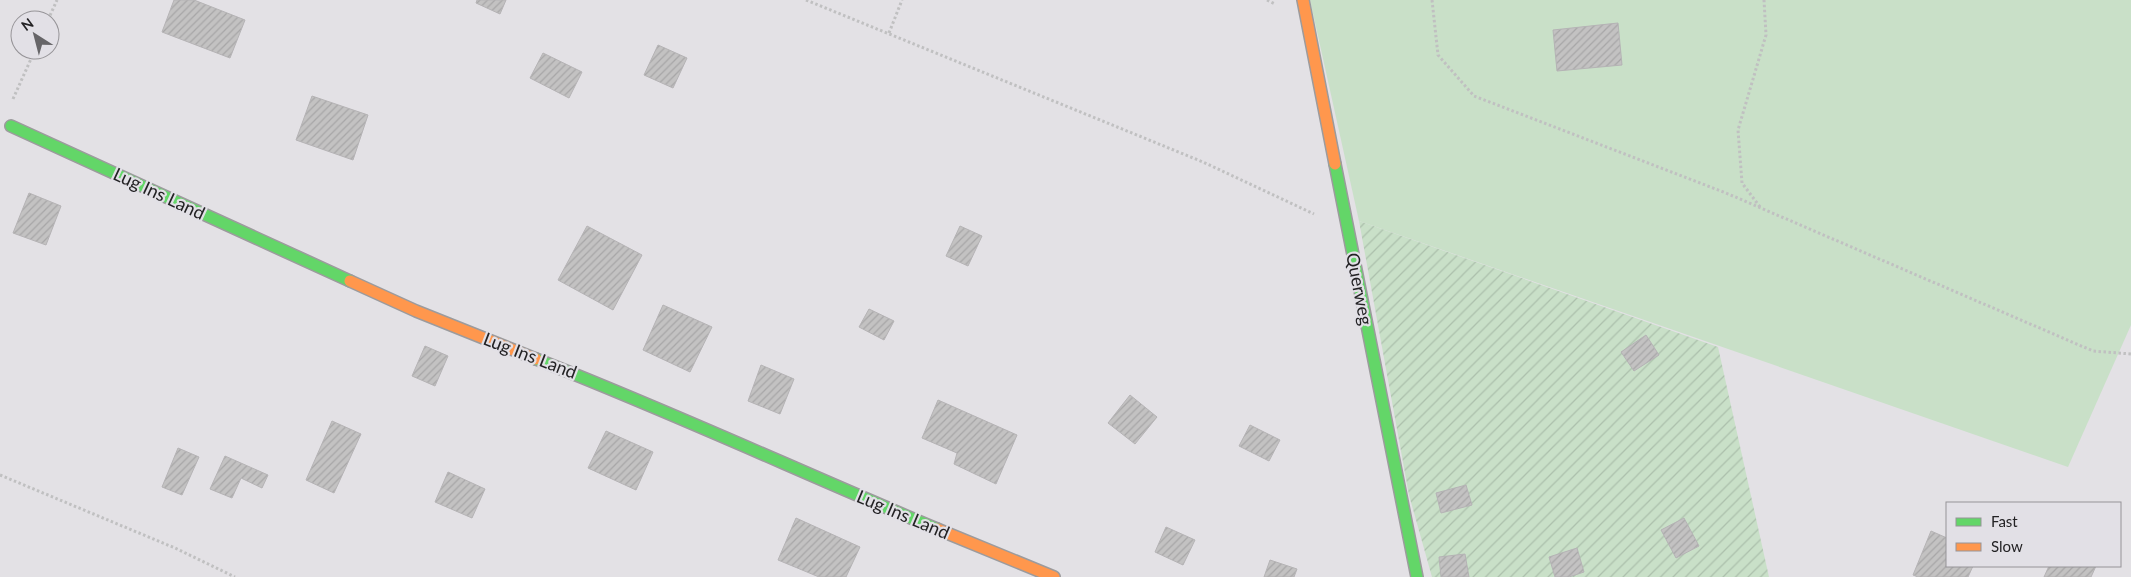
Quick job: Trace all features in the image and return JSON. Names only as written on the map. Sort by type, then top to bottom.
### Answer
[{"type":"street","name":"Querweg","points":[[1303,0],[1347,231],[1417,577]]},
{"type":"street","name":"Lug Ins Land","points":[[11,126],[416,311],[639,399],[837,487],[1054,577]]},
{"type":"path","points":[[806,0],[1202,162],[1347,231]]},
{"type":"path","points":[[889,33],[902,0]]},
{"type":"path","points":[[1432,0],[1438,55],[1474,96],[1761,208],[2093,351],[2131,354]]},
{"type":"path","points":[[1761,208],[1742,183],[1738,130],[1766,35],[1764,0]]},
{"type":"path","points":[[0,475],[175,548],[235,577]]},
{"type":"green space","points":[[1310,0],[2131,0],[2131,325],[2068,467],[1359,221]]},
{"type":"green space","points":[[1359,221],[1718,347],[1769,577],[1432,577],[1409,495]]},
{"type":"building","points":[[174,0],[194,0],[245,20],[230,58],[162,32]]},
{"type":"building","points":[[477,0],[506,0],[500,14],[476,3]]},
{"type":"building","points":[[1618,23],[1622,65],[1557,71],[1553,30]]},
{"type":"building","points":[[658,45],[687,58],[673,88],[644,75]]},
{"type":"building","points":[[543,53],[582,72],[569,98],[530,78]]},
{"type":"building","points":[[312,96],[368,115],[353,160],[296,140]]},
{"type":"building","points":[[29,193],[61,206],[46,245],[13,233]]},
{"type":"building","points":[[587,226],[642,255],[613,310],[558,280]]},
{"type":"building","points":[[960,226],[982,236],[968,266],[946,256]]},
{"type":"building","points":[[663,305],[712,327],[690,372],[643,350]]},
{"type":"building","points":[[869,309],[894,321],[884,340],[859,327]]},
{"type":"building","points":[[1646,335],[1659,355],[1634,371],[1621,352]]},
{"type":"building","points":[[425,346],[448,356],[435,386],[412,376]]},
{"type":"building","points":[[761,365],[794,379],[780,414],[748,401]]},
{"type":"building","points":[[1130,395],[1157,417],[1135,444],[1108,423]]},
{"type":"building","points":[[938,400],[1017,435],[996,484],[954,464],[957,453],[922,438]]},
{"type":"building","points":[[332,421],[361,434],[334,493],[306,480]]},
{"type":"building","points":[[1250,425],[1280,440],[1269,461],[1239,446]]},
{"type":"building","points":[[606,431],[653,452],[636,490],[588,468]]},
{"type":"building","points":[[178,448],[199,457],[182,495],[162,487]]},
{"type":"building","points":[[225,456],[268,475],[262,488],[241,478],[232,498],[210,489]]},
{"type":"building","points":[[448,472],[485,489],[472,518],[435,502]]},
{"type":"building","points":[[1466,485],[1472,505],[1441,513],[1436,493]]},
{"type":"building","points":[[796,518],[860,547],[846,577],[819,577],[778,560]]},
{"type":"building","points":[[1684,518],[1699,546],[1676,558],[1661,530]]},
{"type":"building","points":[[1166,527],[1195,540],[1183,565],[1155,552]]},
{"type":"building","points":[[1931,531],[1946,538],[1946,567],[1973,567],[1968,577],[1918,577],[1913,575]]},
{"type":"building","points":[[1577,548],[1584,572],[1569,577],[1555,577],[1549,557]]},
{"type":"building","points":[[1465,554],[1469,577],[1441,577],[1439,557]]},
{"type":"building","points":[[1270,560],[1297,569],[1294,577],[1264,577]]},
{"type":"building","points":[[2049,567],[2096,567],[2091,577],[2044,577]]},
{"type":"traffic: fast","points":[[11,126],[350,281]]},
{"type":"traffic: fast","points":[[1335,164],[1417,577]]},
{"type":"traffic: fast","points":[[536,359],[637,400],[937,529]]},
{"type":"traffic: slow","points":[[1303,0],[1335,164]]},
{"type":"traffic: slow","points":[[350,281],[416,311],[536,359]]},
{"type":"traffic: slow","points":[[937,529],[1054,577]]}]
